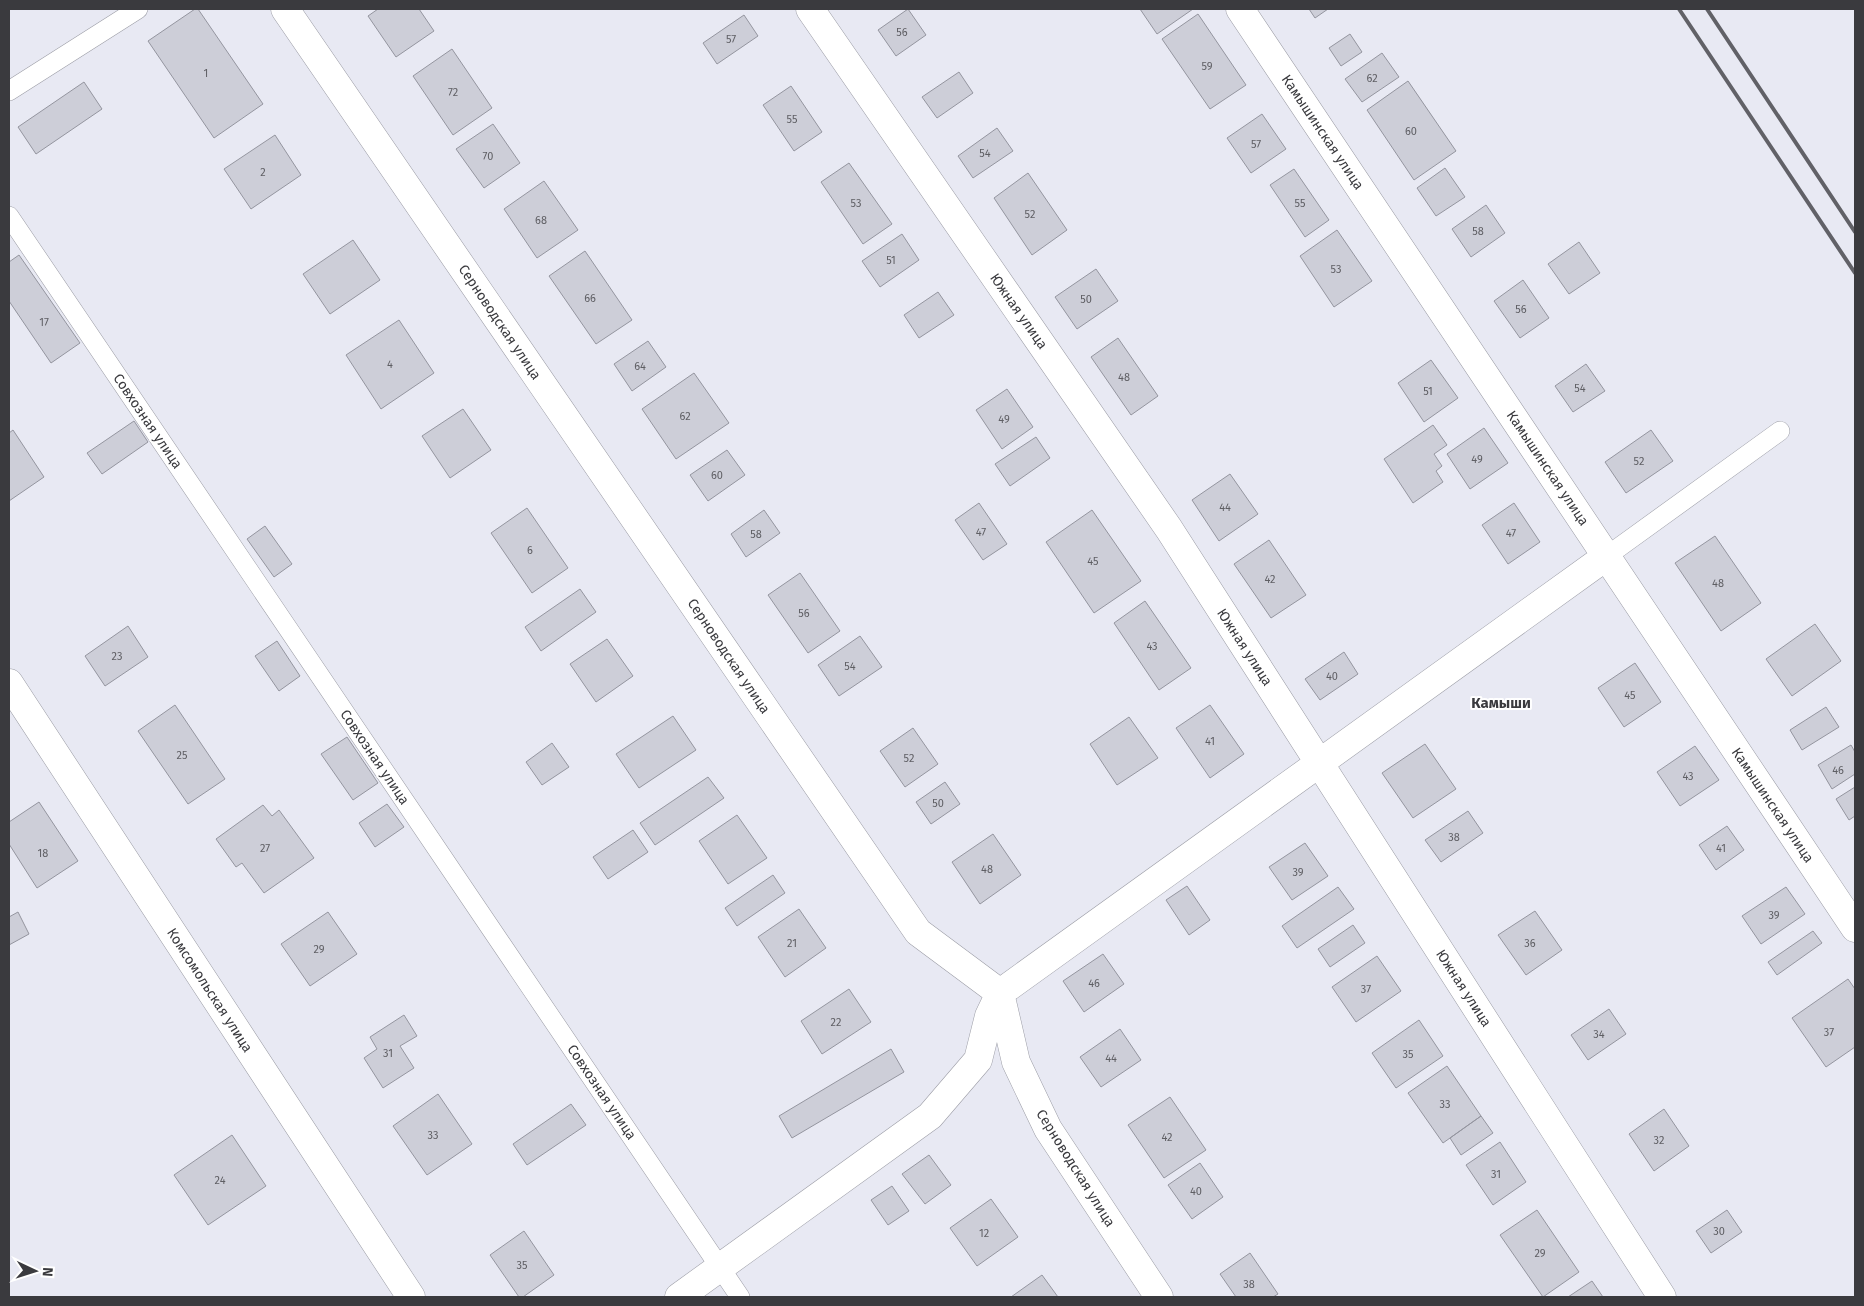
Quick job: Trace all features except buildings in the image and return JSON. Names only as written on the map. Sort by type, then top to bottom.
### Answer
[{"type":"street","name":"Серноводская улица","points":[[285,9],[918,932],[1000,993],[1016,1062],[1048,1129],[1160,1297]]},
{"type":"street","name":"Южная улица","points":[[810,9],[1169,529],[1662,1297]]},
{"type":"street","name":"Камышинская улица","points":[[1240,9],[1855,928]]},
{"type":"street","points":[[679,1297],[930,1116],[978,1060],[989,1016],[1000,993],[1607,556]]},
{"type":"street","name":"Комсомольская улица","points":[[9,683],[411,1297]]},
{"type":"lane","points":[[9,91],[138,9]]},
{"type":"lane","name":"Совхозная улица","points":[[9,216],[740,1297]]},
{"type":"lane","points":[[1607,556],[1780,431]]},
{"type":"railway","points":[[1679,9],[1855,273]]},
{"type":"railway","points":[[1707,9],[1855,232]]},
{"type":"district","name":"Камыши","points":[[1501,703]]}]
